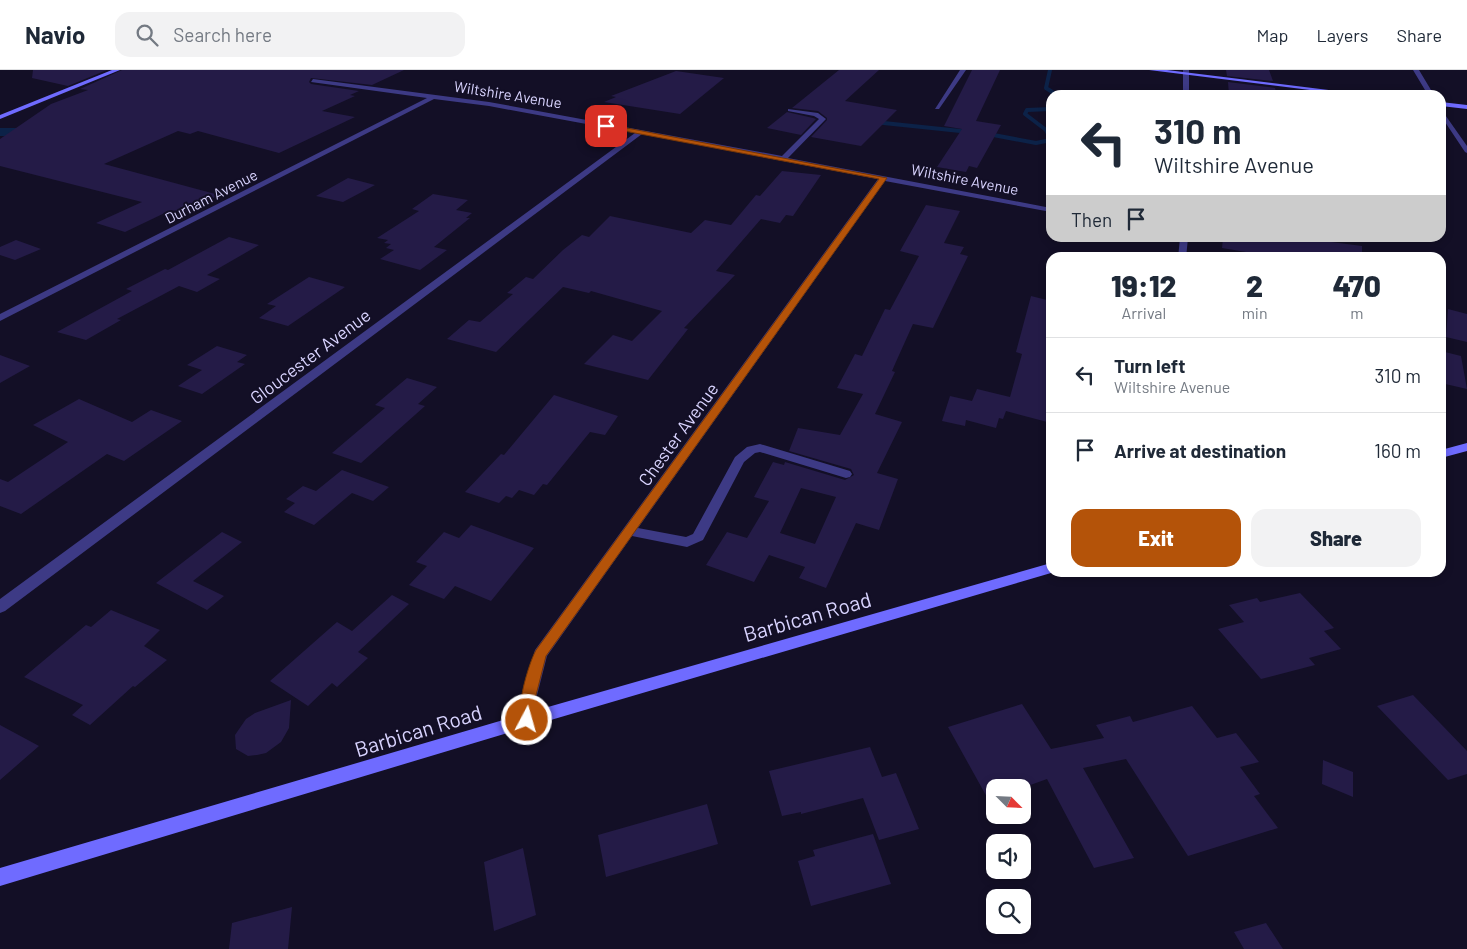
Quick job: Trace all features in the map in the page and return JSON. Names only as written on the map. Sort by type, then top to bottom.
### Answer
[{"type":"main road","points":[[0,117],[117,70]]},
{"type":"main road","points":[[1152,70],[1186,72],[1327,90]]},
{"type":"main road","points":[[1446,105],[1467,107]]},
{"type":"main road","points":[[1446,453],[1467,447]]},
{"type":"main road","name":"Barbican Road","points":[[0,877],[527,720],[1046,569]]},
{"type":"street","points":[[937,108],[963,70]]},
{"type":"street","points":[[1416,70],[1428,90]]},
{"type":"street","points":[[1186,72],[1186,90]]},
{"type":"street","name":"Wiltshire Avenue","points":[[313,81],[554,115],[1046,209]]},
{"type":"street","name":"Durham Avenue","points":[[0,318],[434,97]]},
{"type":"street","points":[[784,159],[823,119],[816,114],[790,110]]},
{"type":"street","points":[[1446,119],[1467,151]]},
{"type":"street","name":"Gloucester Avenue","points":[[0,607],[640,132]]},
{"type":"street","name":"Chester Avenue","points":[[527,720],[526,707],[540,654],[883,178]]},
{"type":"street","points":[[630,531],[687,542],[698,537],[739,460],[751,450],[760,448],[846,474]]},
{"type":"building","points":[[33,70],[107,70],[68,86],[32,78]]},
{"type":"building","points":[[122,70],[404,70],[372,85],[311,78],[309,82],[311,84],[359,91],[350,95],[355,96],[322,111],[355,117],[279,153],[198,131],[190,134],[178,131],[104,164],[219,195],[184,213],[171,210],[125,232],[96,223],[142,202],[0,166],[0,139],[51,104],[88,90],[80,89]]},
{"type":"building","points":[[839,70],[879,70],[845,101],[897,110],[861,146],[811,137],[827,118],[818,111],[792,108]]},
{"type":"building","points":[[972,70],[1000,70],[976,121],[1001,125],[977,168],[969,166],[966,172],[937,167],[962,129],[944,126]]},
{"type":"building","points":[[1226,70],[1269,70],[1273,81],[1227,76]]},
{"type":"building","points":[[676,71],[724,78],[680,114],[604,102],[616,97],[611,96]]},
{"type":"building","points":[[1228,82],[1275,88],[1276,90],[1229,90]]},
{"type":"building","points":[[787,112],[816,119],[801,135],[767,128]]},
{"type":"building","points":[[782,171],[821,175],[793,216],[786,215],[780,223],[761,219],[716,271],[735,275],[684,328],[688,329],[648,380],[584,364],[613,335],[632,341],[662,311],[591,291],[589,293],[563,287],[496,352],[447,339],[469,320],[480,322],[513,294],[507,293],[526,277],[533,279],[563,250],[582,235],[589,237],[610,216],[691,233],[705,220],[731,225],[756,195],[760,196]]},
{"type":"building","points":[[348,178],[375,185],[343,202],[316,196]]},
{"type":"building","points":[[433,194],[468,200],[456,210],[472,213],[466,218],[470,218],[434,247],[447,250],[420,270],[380,259],[394,250],[386,248],[391,244],[384,243],[388,240],[377,238],[419,211],[412,209]]},
{"type":"building","points":[[926,205],[960,211],[944,243],[964,247],[960,254],[968,256],[933,328],[913,324],[892,371],[895,372],[875,414],[902,422],[877,473],[898,479],[879,530],[856,523],[826,588],[799,578],[805,567],[769,555],[754,582],[706,565],[727,532],[747,538],[769,501],[754,497],[773,462],[784,465],[785,462],[845,480],[854,475],[851,469],[789,451],[798,428],[840,435],[863,394],[837,388],[855,354],[862,356],[885,309],[890,310],[919,256],[900,251]],"holes":[[[801,488],[836,497],[815,544],[780,533]]]},
{"type":"building","points":[[229,237],[259,245],[207,275],[220,279],[197,292],[179,286],[117,319],[121,320],[86,340],[57,332],[132,291],[126,289],[165,269],[168,270]]},
{"type":"building","points":[[16,240],[41,249],[15,260],[0,255],[0,247]]},
{"type":"building","points":[[1223,242],[1332,242],[1362,246],[1362,252],[1246,252],[1222,248]]},
{"type":"building","points":[[309,277],[345,287],[288,326],[259,318],[276,306],[267,304]]},
{"type":"building","points":[[1031,296],[1046,300],[1046,422],[1006,411],[1003,419],[999,418],[996,428],[966,420],[965,426],[942,421],[950,396],[972,401],[977,389],[1010,397],[1022,354],[1016,352]]},
{"type":"building","points":[[1448,309],[1467,314],[1467,342],[1446,337]]},
{"type":"building","points":[[217,346],[247,355],[237,362],[245,364],[202,394],[178,386],[202,370],[187,365]]},
{"type":"building","points":[[1446,352],[1461,356],[1467,389],[1446,384]]},
{"type":"building","points":[[0,355],[30,366],[0,383]]},
{"type":"building","points":[[407,378],[437,387],[418,404],[425,406],[361,463],[332,453],[385,408],[375,405]]},
{"type":"building","points":[[554,395],[618,416],[605,435],[590,432],[547,485],[543,484],[534,495],[519,490],[512,498],[506,496],[499,503],[465,492],[501,454],[504,455]]},
{"type":"building","points":[[79,399],[132,422],[151,410],[182,421],[124,461],[107,454],[21,514],[0,506],[0,479],[8,482],[68,442],[33,425]]},
{"type":"building","points":[[342,470],[389,487],[373,501],[352,493],[314,525],[284,512],[295,503],[286,499],[303,486],[316,491]]},
{"type":"building","points":[[471,525],[534,548],[491,601],[455,586],[444,599],[409,585],[427,566],[416,562],[444,532],[459,538]]},
{"type":"building","points":[[222,532],[242,542],[193,581],[224,596],[207,610],[156,583]]},
{"type":"building","points":[[1300,593],[1334,628],[1324,631],[1341,649],[1309,658],[1315,665],[1261,679],[1218,629],[1244,622],[1229,605],[1257,598],[1260,602]]},
{"type":"building","points":[[392,595],[409,604],[358,652],[368,658],[337,687],[332,683],[308,706],[270,681],[337,622],[352,631]]},
{"type":"building","points":[[111,610],[160,630],[144,646],[167,660],[135,687],[133,686],[90,725],[72,715],[83,705],[24,677],[86,625],[91,627]]},
{"type":"building","points":[[1413,695],[1467,751],[1467,774],[1448,780],[1377,706]]},
{"type":"building","points":[[291,700],[289,728],[281,742],[266,753],[257,755],[248,756],[236,749],[235,735],[246,719],[255,713]]},
{"type":"building","points":[[1022,704],[1051,749],[1104,738],[1096,725],[1130,716],[1133,722],[1192,706],[1217,738],[1236,733],[1259,762],[1240,767],[1260,794],[1254,796],[1278,828],[1188,856],[1126,759],[1083,768],[1134,858],[1094,868],[1047,779],[1031,785],[1031,779],[986,779],[986,795],[948,727]]},
{"type":"building","points":[[0,725],[39,746],[0,780]]},
{"type":"building","points":[[870,747],[882,777],[896,773],[919,829],[879,840],[863,798],[801,814],[801,812],[782,816],[769,771]]},
{"type":"building","points":[[1323,760],[1353,772],[1353,797],[1322,784]]},
{"type":"building","points":[[707,804],[718,844],[606,877],[598,835]]},
{"type":"building","points":[[873,834],[891,884],[811,906],[798,861],[815,856],[813,850]]},
{"type":"building","points":[[523,848],[536,915],[494,931],[484,862]]},
{"type":"building","points":[[292,907],[288,949],[229,949],[232,923]]},
{"type":"building","points":[[1266,923],[1283,949],[1244,949],[1234,932]]},
{"type":"waterway","points":[[1049,90],[1046,88],[1050,70]]},
{"type":"waterway","points":[[1046,109],[1027,110],[1025,114],[1046,130]]},
{"type":"waterway","points":[[874,122],[970,132]]},
{"type":"waterway","points":[[0,132],[43,132]]},
{"type":"waterway","points":[[988,134],[1036,143],[1046,141]]},
{"type":"route","points":[[527,720],[526,707],[540,654],[883,178],[606,126]]}]
